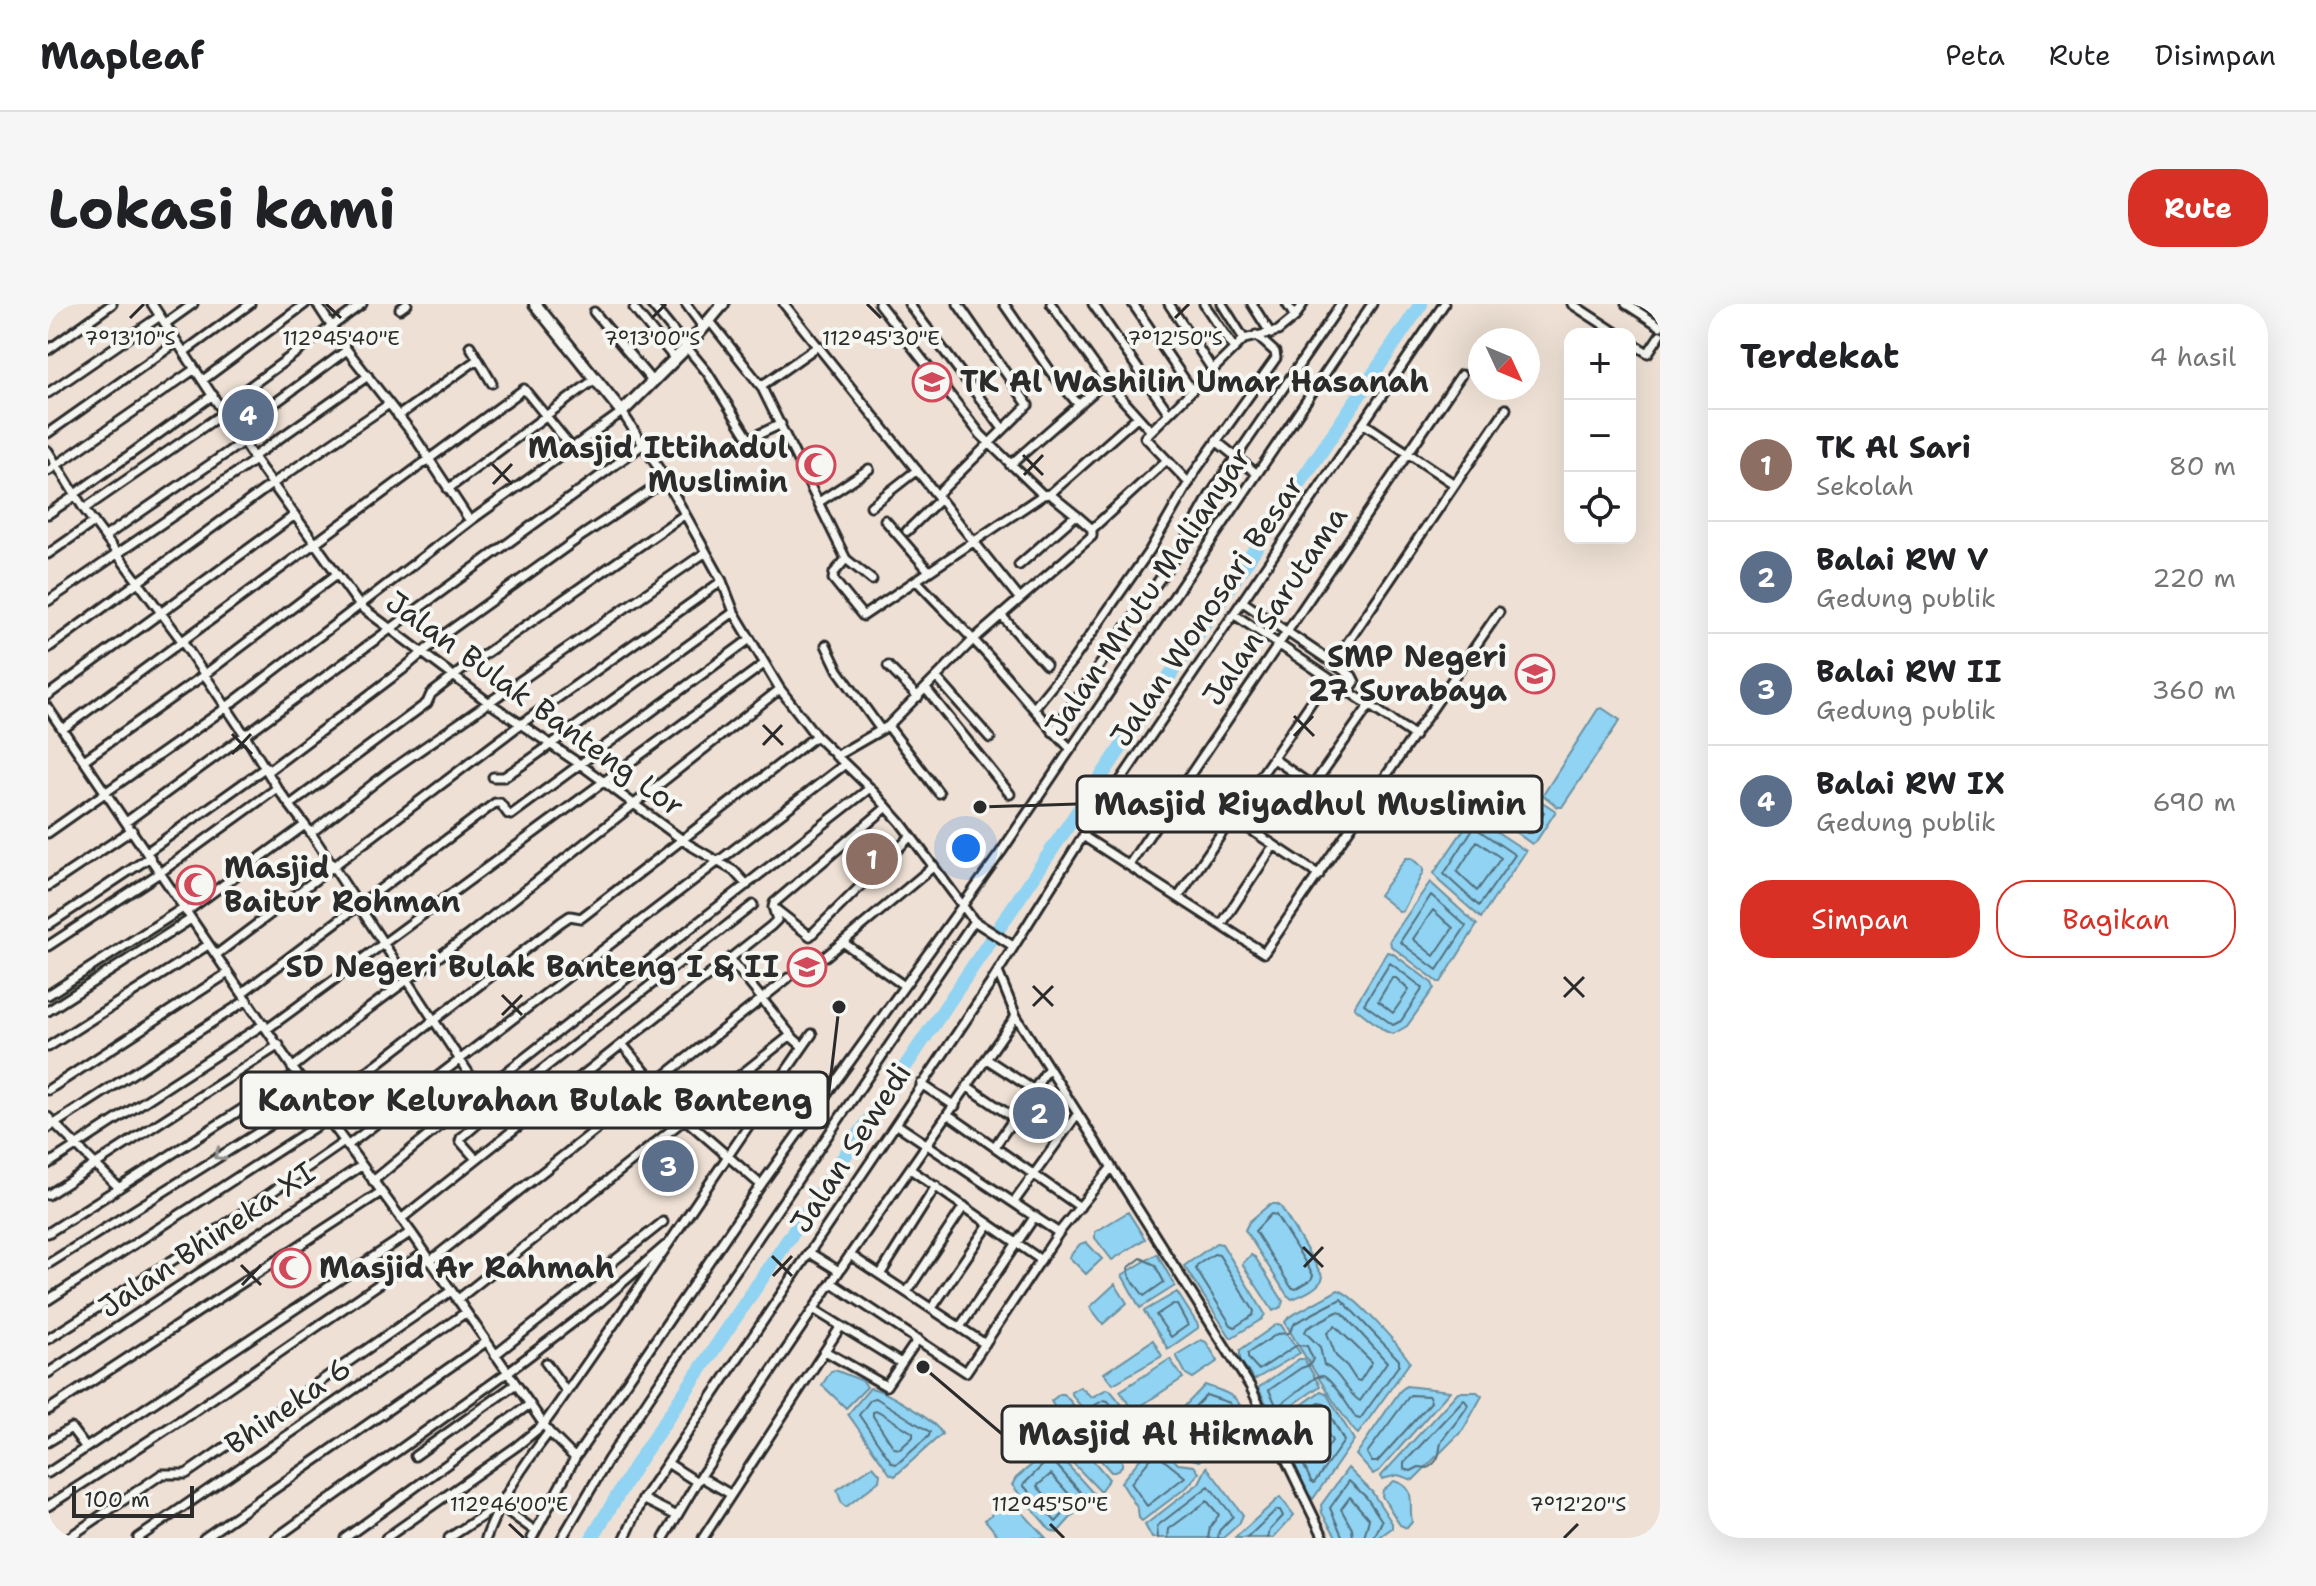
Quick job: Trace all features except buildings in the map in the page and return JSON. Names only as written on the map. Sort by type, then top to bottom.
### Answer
[{"type":"street","points":[[48,350],[112,304]]},
{"type":"street","name":"Jalan Bulak Banteng Lor","points":[[152,304],[254,458],[360,606],[633,805],[734,871],[747,885]]},
{"type":"street","points":[[48,393],[193,304]]},
{"type":"street","points":[[184,352],[250,304]]},
{"type":"street","points":[[203,380],[305,304]]},
{"type":"street","points":[[317,304],[470,521]]},
{"type":"street","points":[[84,509],[224,410],[362,304]]},
{"type":"street","points":[[535,304],[595,379],[625,409],[722,581],[734,612],[780,689],[816,736],[887,807],[976,922],[1013,946]]},
{"type":"street","points":[[651,304],[707,372],[749,439],[781,424]]},
{"type":"street","points":[[686,304],[761,386],[846,559],[872,580]]},
{"type":"street","points":[[48,833],[223,709],[470,521],[625,409],[686,348],[723,304]]},
{"type":"street","points":[[784,304],[1019,598]]},
{"type":"street","points":[[909,304],[1003,429]]},
{"type":"street","points":[[907,531],[988,443],[1028,405],[958,304]]},
{"type":"street","points":[[1004,304],[1051,372],[1078,404]]},
{"type":"street","points":[[1051,304],[1106,381],[1150,430]]},
{"type":"street","points":[[1093,304],[1168,412]]},
{"type":"street","points":[[1133,304],[1191,389]]},
{"type":"street","points":[[1169,304],[1212,369]]},
{"type":"street","points":[[1204,304],[1234,348]]},
{"type":"street","points":[[1222,304],[1244,339]]},
{"type":"street","points":[[1252,304],[1271,334]]},
{"type":"street","points":[[1287,304],[1295,317]]},
{"type":"street","points":[[1189,483],[1146,438],[1150,430],[1244,339],[1271,334],[1287,325],[1303,304]]},
{"type":"street","points":[[1053,732],[1178,553],[1210,495],[1341,304]]},
{"type":"street","name":"Jalan Mrutu Malianyar","points":[[534,1534],[575,1458],[761,1185],[1071,749],[1372,304]]},
{"type":"street","name":"Jalan Wonosari Besar","points":[[1013,946],[1083,836],[1444,304]]},
{"type":"street","points":[[1572,304],[1609,328]]},
{"type":"street","points":[[1626,304],[1660,326]]},
{"type":"street","points":[[882,305],[988,443],[1010,465],[1092,529]]},
{"type":"street","points":[[634,309],[675,359]]},
{"type":"street","points":[[594,312],[652,381]]},
{"type":"street","points":[[1034,708],[1073,660],[1150,550],[1216,441],[1277,356],[1256,335]]},
{"type":"street","points":[[1636,346],[1648,353],[1660,335]]},
{"type":"street","points":[[48,433],[177,342]]},
{"type":"street","points":[[470,346],[492,383]]},
{"type":"street","points":[[761,386],[818,346]]},
{"type":"street","points":[[237,431],[347,350]]},
{"type":"street","points":[[398,416],[478,359]]},
{"type":"street","points":[[48,471],[195,369]]},
{"type":"street","name":"Jalan Sarutama","points":[[1129,865],[1461,375]]},
{"type":"street","points":[[48,601],[368,376]]},
{"type":"street","points":[[448,489],[595,379]]},
{"type":"street","points":[[1010,465],[1106,381]]},
{"type":"street","points":[[63,729],[524,389],[572,448]]},
{"type":"street","points":[[48,514],[213,395]]},
{"type":"street","points":[[48,648],[272,484],[389,404]]},
{"type":"street","points":[[1333,664],[1506,409]]},
{"type":"street","points":[[846,559],[834,573],[833,579],[865,616],[972,540],[1047,494],[1137,417]]},
{"type":"street","points":[[1363,423],[1454,484]]},
{"type":"street","points":[[106,536],[244,441]]},
{"type":"street","points":[[1216,441],[1256,473]]},
{"type":"street","points":[[126,822],[645,443]]},
{"type":"street","points":[[48,451],[84,509],[182,641],[223,709],[245,735],[277,788],[311,833],[481,1092]]},
{"type":"street","points":[[837,755],[885,728],[973,640],[1092,536],[1092,529],[1167,460]]},
{"type":"street","points":[[819,502],[869,469]]},
{"type":"street","points":[[871,506],[917,470]]},
{"type":"street","points":[[48,925],[267,769],[523,577],[666,480]]},
{"type":"street","points":[[48,695],[295,515]]},
{"type":"street","points":[[290,805],[427,703],[431,694],[684,515]]},
{"type":"street","points":[[1019,565],[1076,515]]},
{"type":"street","points":[[885,520],[929,571]]},
{"type":"street","points":[[48,554],[94,522]]},
{"type":"street","points":[[311,833],[387,773],[706,552]]},
{"type":"street","points":[[84,760],[204,675],[337,574]]},
{"type":"street","points":[[916,580],[1071,749]]},
{"type":"street","points":[[216,955],[521,724],[722,581]]},
{"type":"street","points":[[1243,602],[1354,679],[1347,693]]},
{"type":"street","points":[[493,777],[504,777],[551,745],[734,612]]},
{"type":"street","points":[[1083,836],[1264,953],[1499,612]]},
{"type":"street","points":[[1001,615],[1046,665]]},
{"type":"street","points":[[1235,615],[1415,736]]},
{"type":"street","points":[[52,1126],[244,996],[495,803],[500,803],[511,815],[750,639]]},
{"type":"street","points":[[826,645],[838,670],[939,793]]},
{"type":"street","points":[[1300,660],[1309,648]]},
{"type":"street","points":[[48,1164],[266,1026],[384,944],[764,664]]},
{"type":"street","points":[[888,666],[918,697]]},
{"type":"street","points":[[937,678],[990,738]]},
{"type":"street","points":[[1179,896],[1327,679]]},
{"type":"street","points":[[48,1233],[294,1071],[780,689]]},
{"type":"street","points":[[926,689],[1010,794]]},
{"type":"street","points":[[1312,787],[1369,706]]},
{"type":"street","points":[[48,708],[279,1045],[311,1099],[411,1232],[549,1432],[575,1458]]},
{"type":"street","points":[[320,1108],[568,917],[581,918],[816,736]]},
{"type":"street","points":[[1274,759],[1358,818]]},
{"type":"street","points":[[48,1339],[184,1253],[346,1144],[844,765]]},
{"type":"street","points":[[48,946],[161,872],[277,788]]},
{"type":"street","points":[[373,1181],[481,1092],[870,788]]},
{"type":"street","points":[[773,907],[887,807]]},
{"type":"street","points":[[1233,818],[1319,875]]},
{"type":"street","points":[[48,1011],[305,825]]},
{"type":"street","points":[[48,886],[132,830]]},
{"type":"street","points":[[773,907],[809,936],[911,836]]},
{"type":"street","points":[[1221,925],[1274,845]]},
{"type":"street","points":[[826,956],[934,866]]},
{"type":"street","points":[[476,1159],[460,1141],[461,1138],[524,1084],[753,905]]},
{"type":"street","points":[[401,1219],[776,921],[773,907]]},
{"type":"street","points":[[48,995],[187,913]]},
{"type":"street","points":[[562,1538],[634,1421],[976,922]]},
{"type":"street","points":[[844,943],[903,985]]},
{"type":"street","points":[[48,1047],[208,945]]},
{"type":"street","name":"Jalan Sewedi","points":[[625,1538],[643,1499],[1013,946]]},
{"type":"street","points":[[730,959],[802,1046]]},
{"type":"street","points":[[998,972],[1016,1016],[1076,1116],[1147,1221],[1250,1386],[1324,1538]]},
{"type":"street","points":[[48,1090],[228,973]]},
{"type":"street","points":[[430,1261],[788,978]]},
{"type":"street","points":[[664,1538],[675,1515],[839,1271],[1016,1016]]},
{"type":"street","points":[[386,1538],[544,1424],[812,1034]]},
{"type":"street","points":[[457,1300],[791,1035]]},
{"type":"street","points":[[622,1044],[685,1119],[761,1185]]},
{"type":"street","points":[[48,1195],[279,1045]]},
{"type":"street","points":[[988,1060],[1034,1090]]},
{"type":"street","points":[[995,1146],[1048,1069]]},
{"type":"street","points":[[921,1084],[955,1106]]},
{"type":"street","points":[[968,1087],[1014,1118]]},
{"type":"street","points":[[48,1264],[311,1099]]},
{"type":"street","points":[[949,1115],[1080,1207]]},
{"type":"street","points":[[1014,1202],[1076,1116]]},
{"type":"street","points":[[48,1117],[52,1126],[119,1188]]},
{"type":"street","points":[[48,1300],[327,1119]]},
{"type":"street","points":[[896,1124],[1059,1233]]},
{"type":"street","name":"Jalan Bhineka XI","points":[[48,1373],[361,1166]]},
{"type":"street","points":[[832,1283],[966,1372],[1059,1233],[1111,1168]]},
{"type":"street","points":[[910,1169],[1041,1260]]},
{"type":"street","points":[[880,1275],[936,1186]]},
{"type":"street","points":[[48,1410],[381,1192]]},
{"type":"street","points":[[907,1292],[964,1206]]},
{"type":"street","points":[[960,1327],[1035,1216]]},
{"type":"street","points":[[495,1355],[663,1222]]},
{"type":"street","points":[[932,1308],[989,1224]]},
{"type":"street","points":[[48,1473],[411,1232]]},
{"type":"street","points":[[276,1538],[508,1372],[600,1302],[667,1245]]},
{"type":"street","points":[[48,1506],[143,1445],[424,1253]]},
{"type":"street","points":[[810,1253],[839,1271]]},
{"type":"street","points":[[850,1255],[985,1344]]},
{"type":"street","points":[[68,1538],[162,1474],[186,1474],[451,1291]]},
{"type":"street","points":[[815,1310],[901,1363]]},
{"type":"street","name":"Bhineka 6","points":[[138,1538],[465,1313]]},
{"type":"street","points":[[703,1538],[841,1326]]},
{"type":"street","points":[[825,1351],[886,1386],[918,1339]]},
{"type":"street","points":[[204,1538],[486,1342]]},
{"type":"street","points":[[546,1363],[566,1391]]},
{"type":"street","points":[[415,1456],[516,1384]]},
{"type":"street","points":[[345,1538],[530,1404]]},
{"type":"street","points":[[48,1442],[71,1428],[86,1448]]},
{"type":"street","points":[[486,1538],[499,1505],[524,1464],[549,1432]]},
{"type":"street","points":[[669,1464],[730,1494]]},
{"type":"street","points":[[643,1499],[675,1515]]},
{"type":"street","points":[[499,1505],[534,1534]]},
{"type":"street","points":[[449,1538],[499,1505]]},
{"type":"water","points":[[1602,708],[1620,720],[1562,807],[1558,807],[1543,795],[1598,709]]},
{"type":"water","points":[[1500,777],[1556,811],[1532,844],[1478,805]]},
{"type":"water","points":[[1473,816],[1526,851],[1481,918],[1434,873]]},
{"type":"water","points":[[1406,858],[1411,858],[1423,868],[1423,872],[1400,912],[1379,895]]},
{"type":"water","points":[[1430,882],[1477,925],[1441,982],[1391,946],[1390,940]]},
{"type":"water","points":[[1387,952],[1432,983],[1434,988],[1407,1026],[1393,1034],[1354,1007]]},
{"type":"water","points":[[1270,1204],[1281,1207],[1323,1277],[1315,1288],[1292,1299],[1245,1230],[1249,1222]]},
{"type":"water","points":[[1128,1212],[1145,1239],[1112,1260],[1095,1238],[1095,1232]]},
{"type":"water","points":[[1086,1242],[1102,1259],[1086,1274],[1069,1257],[1080,1244]]},
{"type":"water","points":[[1216,1243],[1222,1244],[1265,1314],[1231,1338],[1184,1266]]},
{"type":"water","points":[[1157,1254],[1175,1286],[1140,1308],[1122,1275]]},
{"type":"water","points":[[1251,1255],[1283,1301],[1281,1307],[1273,1311],[1242,1264]]},
{"type":"water","points":[[1115,1284],[1127,1303],[1103,1324],[1090,1307]]},
{"type":"water","points":[[1338,1290],[1365,1311],[1410,1362],[1358,1434],[1285,1322]]},
{"type":"water","points":[[1177,1292],[1198,1328],[1168,1349],[1144,1311]]},
{"type":"water","points":[[1277,1324],[1281,1325],[1300,1353],[1254,1380],[1240,1360],[1240,1350]]},
{"type":"water","points":[[1153,1340],[1162,1356],[1113,1384],[1104,1373]]},
{"type":"water","points":[[1201,1340],[1206,1342],[1218,1361],[1193,1378],[1186,1374],[1176,1355]]},
{"type":"water","points":[[1170,1359],[1183,1378],[1133,1411],[1120,1391]]},
{"type":"water","points":[[1299,1359],[1304,1359],[1320,1386],[1274,1418],[1258,1388]]},
{"type":"water","points":[[835,1370],[863,1381],[867,1387],[846,1408],[822,1385]]},
{"type":"water","points":[[1205,1385],[1237,1400],[1246,1421],[1240,1431],[1207,1450],[1199,1461],[1175,1452],[1159,1433]]},
{"type":"water","points":[[1406,1386],[1450,1391],[1380,1470],[1373,1474],[1356,1455]]},
{"type":"water","points":[[1080,1387],[1092,1397],[1110,1390],[1145,1433],[1146,1436],[1128,1457],[1125,1458],[1074,1398],[1071,1392]]},
{"type":"water","points":[[870,1388],[909,1407],[942,1434],[895,1476],[890,1474],[848,1414]]},
{"type":"water","points":[[1321,1391],[1326,1393],[1354,1440],[1313,1499],[1276,1424]]},
{"type":"water","points":[[1458,1392],[1477,1392],[1482,1396],[1463,1430],[1413,1480],[1398,1475],[1382,1479],[1381,1476]]},
{"type":"water","points":[[1064,1394],[1122,1461],[1122,1466],[1115,1472],[1111,1472],[1056,1410],[1051,1401]]},
{"type":"water","points":[[1154,1442],[1178,1464],[1194,1466],[1199,1473],[1187,1487],[1142,1521],[1121,1482]]},
{"type":"water","points":[[1076,1445],[1080,1445],[1109,1479],[1100,1491],[1067,1457]]},
{"type":"water","points":[[1051,1449],[1093,1493],[1057,1533],[1050,1530],[1012,1485],[1016,1478]]},
{"type":"water","points":[[873,1466],[880,1474],[879,1481],[846,1507],[837,1490]]},
{"type":"water","points":[[1207,1467],[1243,1515],[1239,1524],[1223,1538],[1152,1538],[1145,1525],[1199,1483]]},
{"type":"water","points":[[1348,1468],[1372,1492],[1392,1523],[1392,1528],[1378,1538],[1337,1538],[1322,1513],[1321,1505]]},
{"type":"water","points":[[1394,1481],[1409,1492],[1412,1522],[1407,1528],[1400,1525],[1382,1496],[1383,1490]]},
{"type":"water","points":[[1280,1497],[1294,1515],[1273,1538],[1235,1538]]},
{"type":"water","points":[[1009,1500],[1046,1538],[1000,1538],[985,1520]]},
{"type":"waterway","points":[[592,1538],[637,1463],[1421,304]]},
{"type":"place","name":"TK Al Washilin Umar Hasanah","points":[[932,382]]},
{"type":"place","name":"Balai RW IX","points":[[248,415]]},
{"type":"place","name":"Masjid Ittihadul Muslimin","points":[[816,465]]},
{"type":"place","name":"SMP Negeri 27 Surabaya","points":[[1535,674]]},
{"type":"place","name":"Masjid Riyadhul Muslimin","points":[[980,807]]},
{"type":"place","name":"TK Al Sari","points":[[872,859]]},
{"type":"place","name":"Masjid Baitur Rohman","points":[[196,885]]},
{"type":"place","name":"SD Negeri Bulak Banteng I & II","points":[[807,967]]},
{"type":"place","name":"Kantor Kelurahan Bulak Banteng","points":[[839,1007]]},
{"type":"place","name":"Balai RW V","points":[[1039,1113]]},
{"type":"place","name":"Balai RW II","points":[[668,1166]]},
{"type":"place","name":"Masjid Ar Rahmah","points":[[291,1268]]},
{"type":"place","name":"Masjid Al Hikmah","points":[[923,1367]]}]
